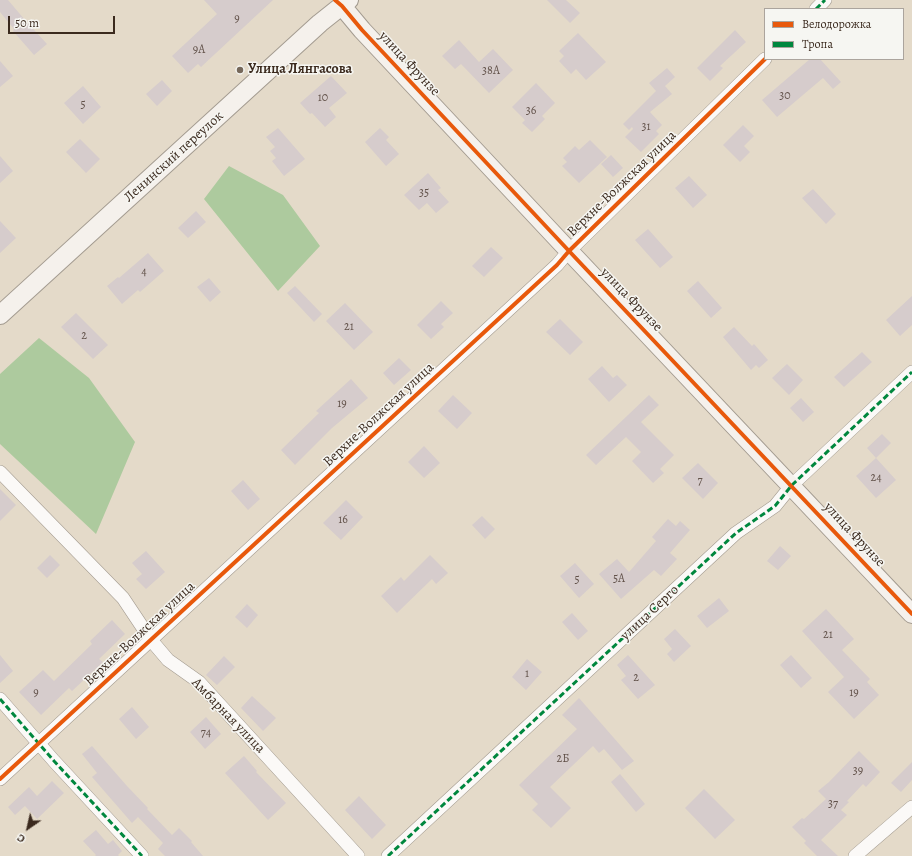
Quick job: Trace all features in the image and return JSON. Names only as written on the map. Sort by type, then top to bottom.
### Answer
[{"type":"street","points":[[817,8],[826,0]]},
{"type":"street","name":"улица Фрунзе","points":[[342,2],[362,30],[912,614]]},
{"type":"street","name":"Ленинский переулок","points":[[0,315],[342,2]]},
{"type":"street","name":"Верхне-Волжская улица","points":[[0,779],[557,265],[569,251],[764,60]]},
{"type":"street","name":"улица Серго","points":[[388,856],[736,533],[775,506],[792,485],[912,372]]},
{"type":"street","name":"Амбарная улица","points":[[0,472],[123,598],[151,640],[168,660],[199,682],[358,856]]},
{"type":"street","points":[[0,699],[38,743],[142,856]]},
{"type":"street","points":[[855,856],[912,807]]},
{"type":"green space","points":[[229,166],[283,195],[320,246],[278,291],[204,199]]},
{"type":"green space","points":[[39,338],[89,378],[135,442],[96,534],[0,444],[0,374]]},
{"type":"building","points":[[0,0],[8,0],[47,44],[34,55],[13,31],[14,29],[0,12]]},
{"type":"building","points":[[204,0],[273,0],[201,67],[198,64],[188,73],[172,56],[217,14]]},
{"type":"building","points":[[547,0],[566,0],[580,13],[570,23]]},
{"type":"building","points":[[735,30],[746,42],[720,66],[723,68],[710,81],[697,68]]},
{"type":"building","points":[[578,33],[606,62],[586,80],[576,69],[571,74],[559,61],[564,56],[559,51]]},
{"type":"building","points":[[459,40],[479,62],[493,49],[513,70],[489,93],[461,64],[455,69],[442,56]]},
{"type":"building","points":[[809,60],[821,60],[841,82],[833,89],[823,78],[777,117],[762,100]]},
{"type":"building","points":[[0,61],[13,76],[0,87]]},
{"type":"building","points":[[667,68],[675,77],[665,86],[672,94],[650,112],[662,125],[656,131],[659,134],[641,152],[625,137],[633,129],[632,127],[629,130],[623,124],[656,91],[649,83]]},
{"type":"building","points":[[331,76],[347,93],[329,108],[336,117],[325,127],[300,103]]},
{"type":"building","points":[[162,80],[172,91],[157,106],[146,94]]},
{"type":"building","points":[[536,83],[555,103],[542,116],[545,119],[532,132],[522,123],[525,120],[512,107]]},
{"type":"building","points":[[83,86],[101,107],[83,124],[64,103]]},
{"type":"building","points":[[743,125],[754,136],[744,146],[750,152],[740,162],[723,145]]},
{"type":"building","points":[[278,128],[305,159],[284,176],[272,161],[276,158],[270,151],[275,147],[266,137]]},
{"type":"building","points":[[380,128],[389,137],[386,140],[399,154],[386,166],[365,142]]},
{"type":"building","points":[[80,139],[100,159],[86,173],[66,152]]},
{"type":"building","points":[[590,140],[607,157],[579,183],[562,166],[567,162],[563,158],[575,146],[579,150]]},
{"type":"building","points":[[611,155],[623,168],[613,177],[601,164]]},
{"type":"building","points":[[0,156],[13,171],[0,183]]},
{"type":"building","points":[[428,173],[441,188],[438,190],[449,202],[436,213],[427,203],[419,210],[404,195]]},
{"type":"building","points":[[689,176],[707,195],[693,208],[675,188]]},
{"type":"building","points":[[813,189],[836,214],[826,224],[802,198]]},
{"type":"building","points":[[196,211],[206,222],[188,238],[178,228]]},
{"type":"building","points":[[0,221],[16,238],[0,253]]},
{"type":"building","points":[[648,229],[673,257],[660,268],[635,240]]},
{"type":"building","points":[[491,247],[503,258],[484,277],[472,266]]},
{"type":"building","points":[[148,253],[164,271],[140,292],[138,290],[122,304],[107,286],[118,277],[119,278]]},
{"type":"building","points":[[209,278],[221,292],[210,302],[197,287]]},
{"type":"building","points":[[698,281],[722,308],[711,318],[687,291]]},
{"type":"building","points":[[295,286],[322,314],[314,322],[287,293]]},
{"type":"building","points":[[912,296],[912,325],[900,336],[886,320]]},
{"type":"building","points":[[441,301],[453,313],[441,324],[444,327],[431,339],[417,325]]},
{"type":"building","points":[[345,303],[373,332],[354,350],[326,321]]},
{"type":"building","points":[[76,313],[108,345],[93,359],[61,327]]},
{"type":"building","points":[[560,319],[583,342],[570,355],[546,332]]},
{"type":"building","points":[[734,327],[752,346],[754,344],[768,360],[759,368],[756,365],[751,370],[723,337]]},
{"type":"building","points":[[862,352],[872,362],[844,387],[834,377]]},
{"type":"building","points":[[399,358],[411,370],[394,385],[383,373]]},
{"type":"building","points":[[787,364],[803,380],[789,395],[772,378]]},
{"type":"building","points":[[602,366],[613,378],[617,375],[627,385],[609,402],[588,379]]},
{"type":"building","points":[[351,379],[368,398],[332,428],[295,465],[281,450],[319,413],[316,411]]},
{"type":"building","points":[[453,395],[472,413],[457,429],[438,411]]},
{"type":"building","points":[[649,395],[659,405],[641,422],[674,455],[660,469],[664,473],[653,483],[632,461],[641,452],[626,437],[596,465],[586,455]]},
{"type":"building","points":[[801,398],[814,412],[803,422],[790,408]]},
{"type":"building","points":[[882,434],[891,443],[876,458],[867,448]]},
{"type":"building","points":[[424,446],[440,463],[424,478],[408,462]]},
{"type":"building","points":[[876,458],[896,480],[876,498],[856,476]]},
{"type":"building","points":[[698,463],[718,483],[703,499],[682,478]]},
{"type":"building","points":[[243,480],[260,499],[248,510],[231,491]]},
{"type":"building","points":[[0,489],[16,505],[0,521]]},
{"type":"building","points":[[346,500],[363,517],[341,540],[323,523]]},
{"type":"building","points":[[482,516],[495,529],[485,539],[472,525]]},
{"type":"building","points":[[668,519],[676,526],[680,521],[690,530],[670,553],[677,559],[661,576],[654,570],[621,599],[599,574],[617,559],[629,572],[656,541],[652,537]]},
{"type":"building","points":[[780,546],[791,556],[778,570],[767,561]]},
{"type":"building","points":[[146,551],[165,572],[146,589],[136,579],[142,574],[132,563]]},
{"type":"building","points":[[50,555],[60,565],[47,578],[37,568]]},
{"type":"building","points":[[430,555],[448,573],[436,584],[432,579],[397,613],[381,596],[401,577],[404,581]]},
{"type":"building","points":[[575,563],[594,584],[579,598],[560,576]]},
{"type":"building","points":[[719,598],[729,611],[707,628],[697,616]]},
{"type":"building","points":[[247,604],[258,615],[247,628],[235,617]]},
{"type":"building","points":[[826,609],[854,639],[842,650],[870,679],[867,682],[879,695],[854,719],[828,692],[844,677],[802,631]]},
{"type":"building","points":[[572,613],[588,631],[578,640],[562,622]]},
{"type":"building","points":[[112,620],[125,634],[99,659],[103,662],[72,691],[69,688],[41,715],[19,692],[43,670],[54,681],[92,644],[90,641]]},
{"type":"building","points":[[675,629],[691,646],[674,662],[667,654],[672,649],[664,639]]},
{"type":"building","points":[[0,655],[13,671],[0,683]]},
{"type":"building","points":[[628,655],[655,685],[638,699],[621,680],[626,676],[617,665]]},
{"type":"building","points":[[791,655],[812,678],[801,688],[780,665]]},
{"type":"building","points":[[224,656],[235,667],[217,685],[206,675]]},
{"type":"building","points":[[527,659],[542,672],[526,690],[512,677]]},
{"type":"building","points":[[252,696],[276,718],[263,731],[241,708]]},
{"type":"building","points":[[579,698],[634,761],[622,770],[604,749],[599,753],[593,746],[550,787],[571,808],[551,828],[532,810],[538,804],[519,785],[577,729],[562,715]]},
{"type":"building","points":[[132,707],[149,727],[136,739],[119,719]]},
{"type":"building","points":[[206,717],[221,734],[205,749],[190,732]]},
{"type":"building","points":[[92,746],[148,808],[147,809],[172,835],[179,828],[192,841],[191,842],[203,856],[165,856],[158,849],[163,843],[138,817],[132,823],[92,777],[97,773],[82,754]]},
{"type":"building","points":[[859,751],[880,772],[866,787],[863,784],[847,801],[849,802],[841,810],[847,815],[821,840],[838,856],[817,856],[804,843],[806,841],[792,827],[802,818],[804,819],[826,799],[818,791],[829,782]]},
{"type":"building","points":[[244,756],[257,771],[256,772],[286,803],[268,820],[225,773]]},
{"type":"building","points":[[912,762],[912,780],[901,792],[891,783]]},
{"type":"building","points":[[620,774],[645,804],[636,812],[611,782]]},
{"type":"building","points":[[52,781],[64,793],[37,819],[25,806],[15,815],[8,807],[29,787],[37,796]]},
{"type":"building","points":[[704,789],[735,820],[715,839],[685,808]]},
{"type":"building","points":[[359,796],[386,825],[372,839],[345,810]]},
{"type":"building","points":[[96,830],[108,844],[113,840],[122,851],[118,855],[119,856],[95,856],[96,855],[83,841]]},
{"type":"marked path","points":[[817,8],[825,0]]},
{"type":"marked path","points":[[388,856],[736,533],[775,506],[792,485],[912,372]]},
{"type":"marked path","points":[[0,699],[54,761],[142,856]]},
{"type":"cycle path","points":[[335,0],[569,251],[912,614]]},
{"type":"cycle path","points":[[0,779],[557,265],[569,251],[764,60]]},
{"type":"place","name":"Улица Лянгасова","points":[[240,70]]}]
